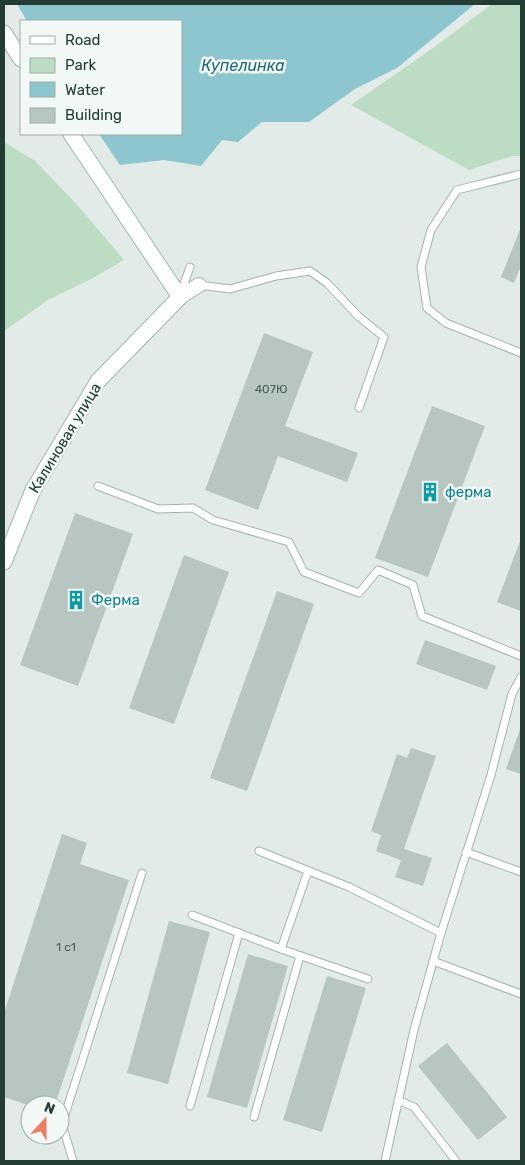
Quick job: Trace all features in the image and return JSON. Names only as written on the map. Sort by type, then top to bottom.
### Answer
[{"type":"street","points":[[4,33],[20,57]]},
{"type":"street","points":[[72,135],[180,297],[199,285]]},
{"type":"street","name":"Калиновая улица","points":[[4,562],[33,490],[98,381],[180,297]]},
{"type":"lane","points":[[521,174],[457,190],[431,230],[421,267],[428,308],[446,323],[521,353]]},
{"type":"lane","points":[[180,297],[190,267]]},
{"type":"lane","points":[[199,285],[230,289],[276,276],[310,271],[327,283],[358,316],[384,337],[359,408]]},
{"type":"lane","points":[[98,486],[158,509],[193,508],[213,520],[289,542],[304,572],[359,593],[378,570],[413,585],[422,616],[521,656]]},
{"type":"lane","points":[[385,1161],[414,1030],[433,961],[491,774],[512,694],[521,677]]},
{"type":"lane","points":[[259,851],[349,887],[441,933]]},
{"type":"lane","points":[[466,852],[521,872]]},
{"type":"lane","points":[[281,949],[308,871]]},
{"type":"lane","points":[[73,1161],[62,1124],[142,873]]},
{"type":"lane","points":[[192,915],[300,956],[368,979]]},
{"type":"lane","points":[[190,1106],[239,933]]},
{"type":"lane","points":[[254,1117],[300,956]]},
{"type":"lane","points":[[433,961],[521,994]]},
{"type":"lane","points":[[398,1100],[414,1107],[456,1161]]},
{"type":"green space","points":[[492,4],[521,5],[521,156],[512,156],[469,170],[351,105],[433,48]]},
{"type":"green space","points":[[4,142],[35,161],[80,208],[124,260],[48,300],[4,331]]},
{"type":"water","name":"Купелинка","points":[[17,4],[475,4],[397,68],[355,89],[309,122],[262,122],[238,142],[222,140],[201,166],[164,160],[120,165],[100,135],[182,135],[182,20],[26,20]]},
{"type":"building","points":[[521,227],[521,266],[514,283],[501,277]]},
{"type":"building","points":[[264,333],[313,352],[285,426],[358,453],[347,482],[278,456],[258,510],[205,490]]},
{"type":"building","name":"ферма","points":[[432,406],[485,426],[428,577],[375,558]]},
{"type":"building","name":"Ферма","points":[[75,513],[133,534],[78,686],[20,665]]},
{"type":"building","points":[[521,541],[521,611],[497,602]]},
{"type":"building","name":"ферма","points":[[184,555],[229,572],[174,724],[129,708]]},
{"type":"building","points":[[277,591],[314,604],[247,791],[210,778]]},
{"type":"building","points":[[425,640],[496,666],[487,690],[416,664]]},
{"type":"building","points":[[521,729],[521,774],[506,769]]},
{"type":"building","points":[[411,748],[436,756],[404,849],[432,858],[423,886],[395,877],[401,860],[376,851],[381,835],[371,831],[397,754],[407,758]]},
{"type":"building","points":[[62,834],[87,843],[80,864],[129,880],[58,1095],[20,1095],[20,1102],[4,1097],[4,1013]]},
{"type":"building","points":[[169,921],[210,932],[168,1084],[127,1073]]},
{"type":"building","points":[[248,954],[288,966],[247,1108],[207,1097]]},
{"type":"building","points":[[327,976],[366,988],[322,1132],[283,1120]]},
{"type":"building","points":[[447,1043],[507,1117],[478,1140],[418,1066]]},
{"type":"place","name":"ферма","points":[[430,492]]},
{"type":"place","name":"Ферма","points":[[76,600]]}]
